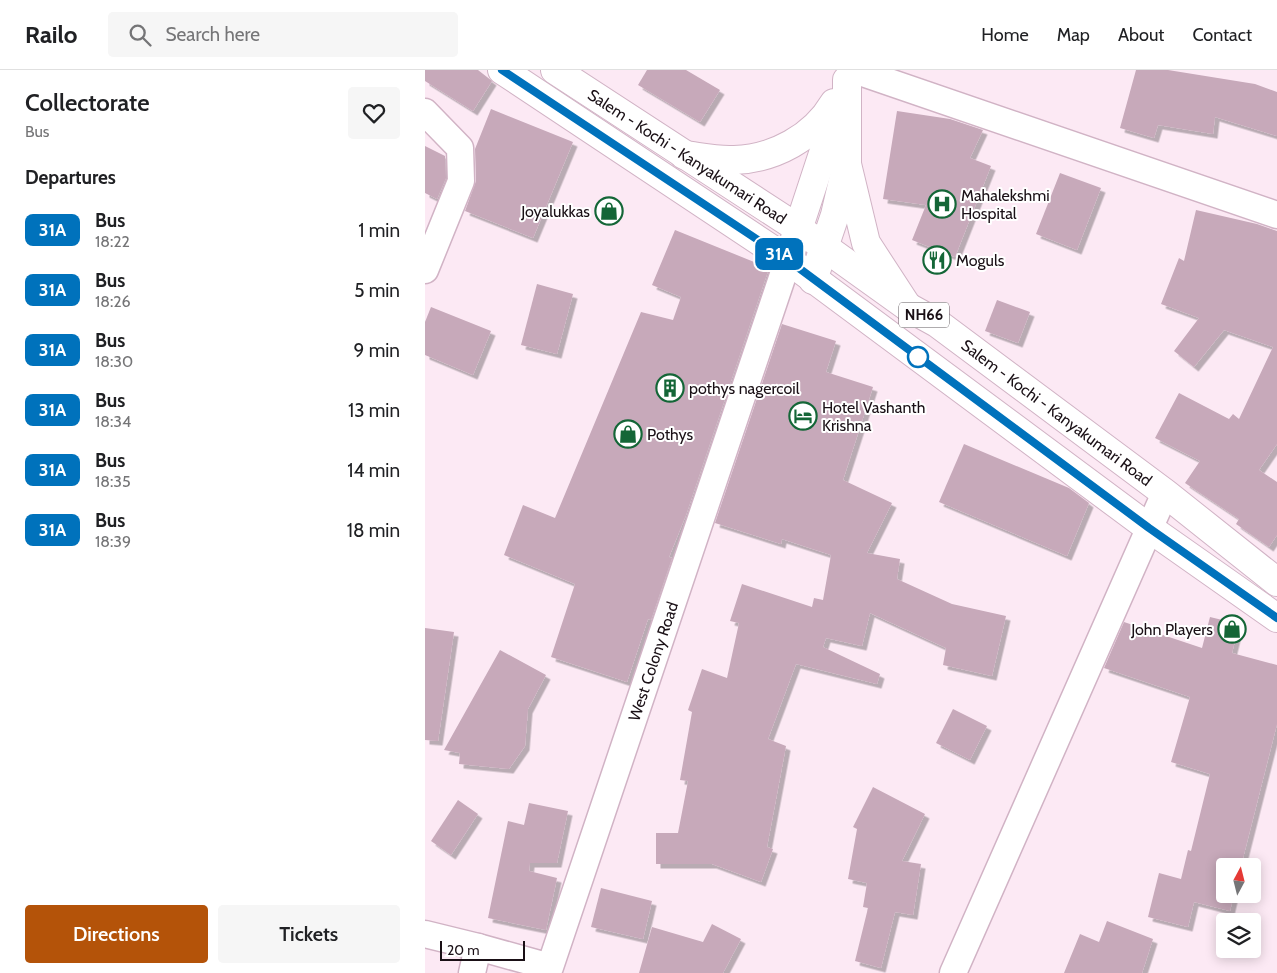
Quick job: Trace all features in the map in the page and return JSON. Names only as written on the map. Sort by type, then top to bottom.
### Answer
[{"type":"main road","name":"Salem - Kochi - Kanyakumari Road","points":[[502,70],[788,260],[1149,528],[1277,618]]},
{"type":"main road","name":"Salem - Kochi - Kanyakumari Road","points":[[555,70],[799,229],[908,307],[937,323],[1165,493],[1277,582]]},
{"type":"main road","points":[[788,260],[851,73]]},
{"type":"main road","points":[[684,155],[736,160],[756,158],[798,142],[818,126],[851,73]]},
{"type":"main road","points":[[813,280],[835,215],[847,164],[851,73]]},
{"type":"main road","points":[[847,164],[866,244],[908,307]]},
{"type":"street","points":[[851,73],[1277,215]]},
{"type":"street","points":[[425,112],[460,148],[461,181],[425,270]]},
{"type":"street","name":"West Colony Road","points":[[425,934],[559,970],[788,260]]},
{"type":"street","points":[[953,973],[1165,493]]},
{"type":"street","points":[[472,973],[478,947]]},
{"type":"building","points":[[425,70],[478,70],[492,81],[473,111],[425,81]]},
{"type":"building","points":[[647,70],[686,70],[720,90],[700,122],[638,85]]},
{"type":"building","points":[[1136,70],[1168,70],[1255,84],[1277,92],[1277,136],[1215,117],[1213,134],[1158,125],[1154,138],[1120,128]]},
{"type":"building","points":[[491,109],[573,142],[533,238],[465,211],[476,181],[475,149]]},
{"type":"building","points":[[897,111],[950,119],[983,130],[970,158],[991,166],[955,257],[912,240],[926,205],[883,199]]},
{"type":"building","points":[[425,146],[445,156],[446,178],[437,199],[425,193]]},
{"type":"building","points":[[1060,173],[1101,188],[1077,250],[1036,234]]},
{"type":"building","points":[[1196,210],[1257,224],[1277,231],[1277,444],[1259,470],[1277,482],[1277,535],[1269,547],[1236,524],[1239,519],[1185,483],[1200,461],[1155,438],[1179,393],[1229,419],[1233,414],[1239,419],[1273,347],[1224,330],[1194,367],[1174,351],[1199,318],[1161,304],[1179,258],[1184,261]]},
{"type":"building","name":"pothys nagercoil","points":[[675,230],[769,268],[686,515],[669,557],[672,558],[651,620],[648,619],[627,682],[551,657],[575,584],[504,555],[523,505],[555,518],[641,312],[673,320],[681,297],[652,285]]},
{"type":"building","points":[[537,284],[573,294],[557,354],[521,345]]},
{"type":"building","points":[[997,300],[1030,312],[1018,343],[985,331]]},
{"type":"building","points":[[431,307],[491,331],[473,375],[425,355],[425,322]]},
{"type":"building","points":[[782,324],[836,341],[826,372],[873,387],[843,480],[892,503],[867,553],[900,559],[897,579],[952,604],[1006,616],[992,676],[943,665],[946,648],[870,613],[862,646],[826,638],[823,647],[880,674],[877,684],[796,664],[768,739],[786,746],[767,847],[773,849],[761,882],[712,864],[656,864],[656,833],[678,833],[688,781],[680,780],[692,712],[688,710],[702,669],[727,678],[739,623],[730,621],[742,584],[812,607],[814,598],[823,600],[831,555],[782,539],[781,544],[715,523]]},
{"type":"building","points":[[964,444],[1069,488],[1089,503],[1067,556],[939,502]]},
{"type":"building","points":[[1210,617],[1239,624],[1232,653],[1277,665],[1277,724],[1243,858],[1216,858],[1216,903],[1232,903],[1230,911],[1194,902],[1188,927],[1148,917],[1159,873],[1181,879],[1188,850],[1191,851],[1210,774],[1171,762],[1190,697],[1104,668],[1124,622],[1202,648]]},
{"type":"building","points":[[425,628],[454,632],[438,741],[425,740]]},
{"type":"building","points":[[500,650],[546,675],[528,709],[525,746],[509,769],[459,764],[460,753],[444,750]]},
{"type":"building","points":[[953,709],[987,726],[970,760],[936,743]]},
{"type":"building","points":[[873,787],[925,814],[902,861],[921,864],[913,915],[895,912],[881,968],[855,961],[868,908],[863,907],[867,883],[848,879],[857,829],[853,827]]},
{"type":"building","points":[[458,800],[478,814],[451,855],[431,841]]},
{"type":"building","points":[[529,803],[568,811],[557,863],[530,863],[529,871],[557,878],[546,930],[488,918],[508,821],[524,825]]},
{"type":"building","points":[[601,888],[652,901],[643,939],[591,927]]},
{"type":"building","points":[[1107,921],[1153,939],[1142,973],[1064,973],[1080,934],[1099,942]]},
{"type":"building","points":[[712,924],[741,939],[723,973],[639,973],[652,927],[703,942]]},
{"type":"bus line","name":"31A","points":[[502,70],[788,260],[1149,528],[1277,618]]},
{"type":"place","name":"Mahalekshmi Hospital","points":[[942,204]]},
{"type":"place","name":"Joyalukkas","points":[[609,211]]},
{"type":"place","name":"Moguls","points":[[937,260]]},
{"type":"place","name":"pothys nagercoil","points":[[670,388]]},
{"type":"place","name":"Hotel Vashanth Krishna","points":[[803,416]]},
{"type":"place","name":"Pothys","points":[[628,434]]},
{"type":"place","name":"John Players","points":[[1232,629]]}]
